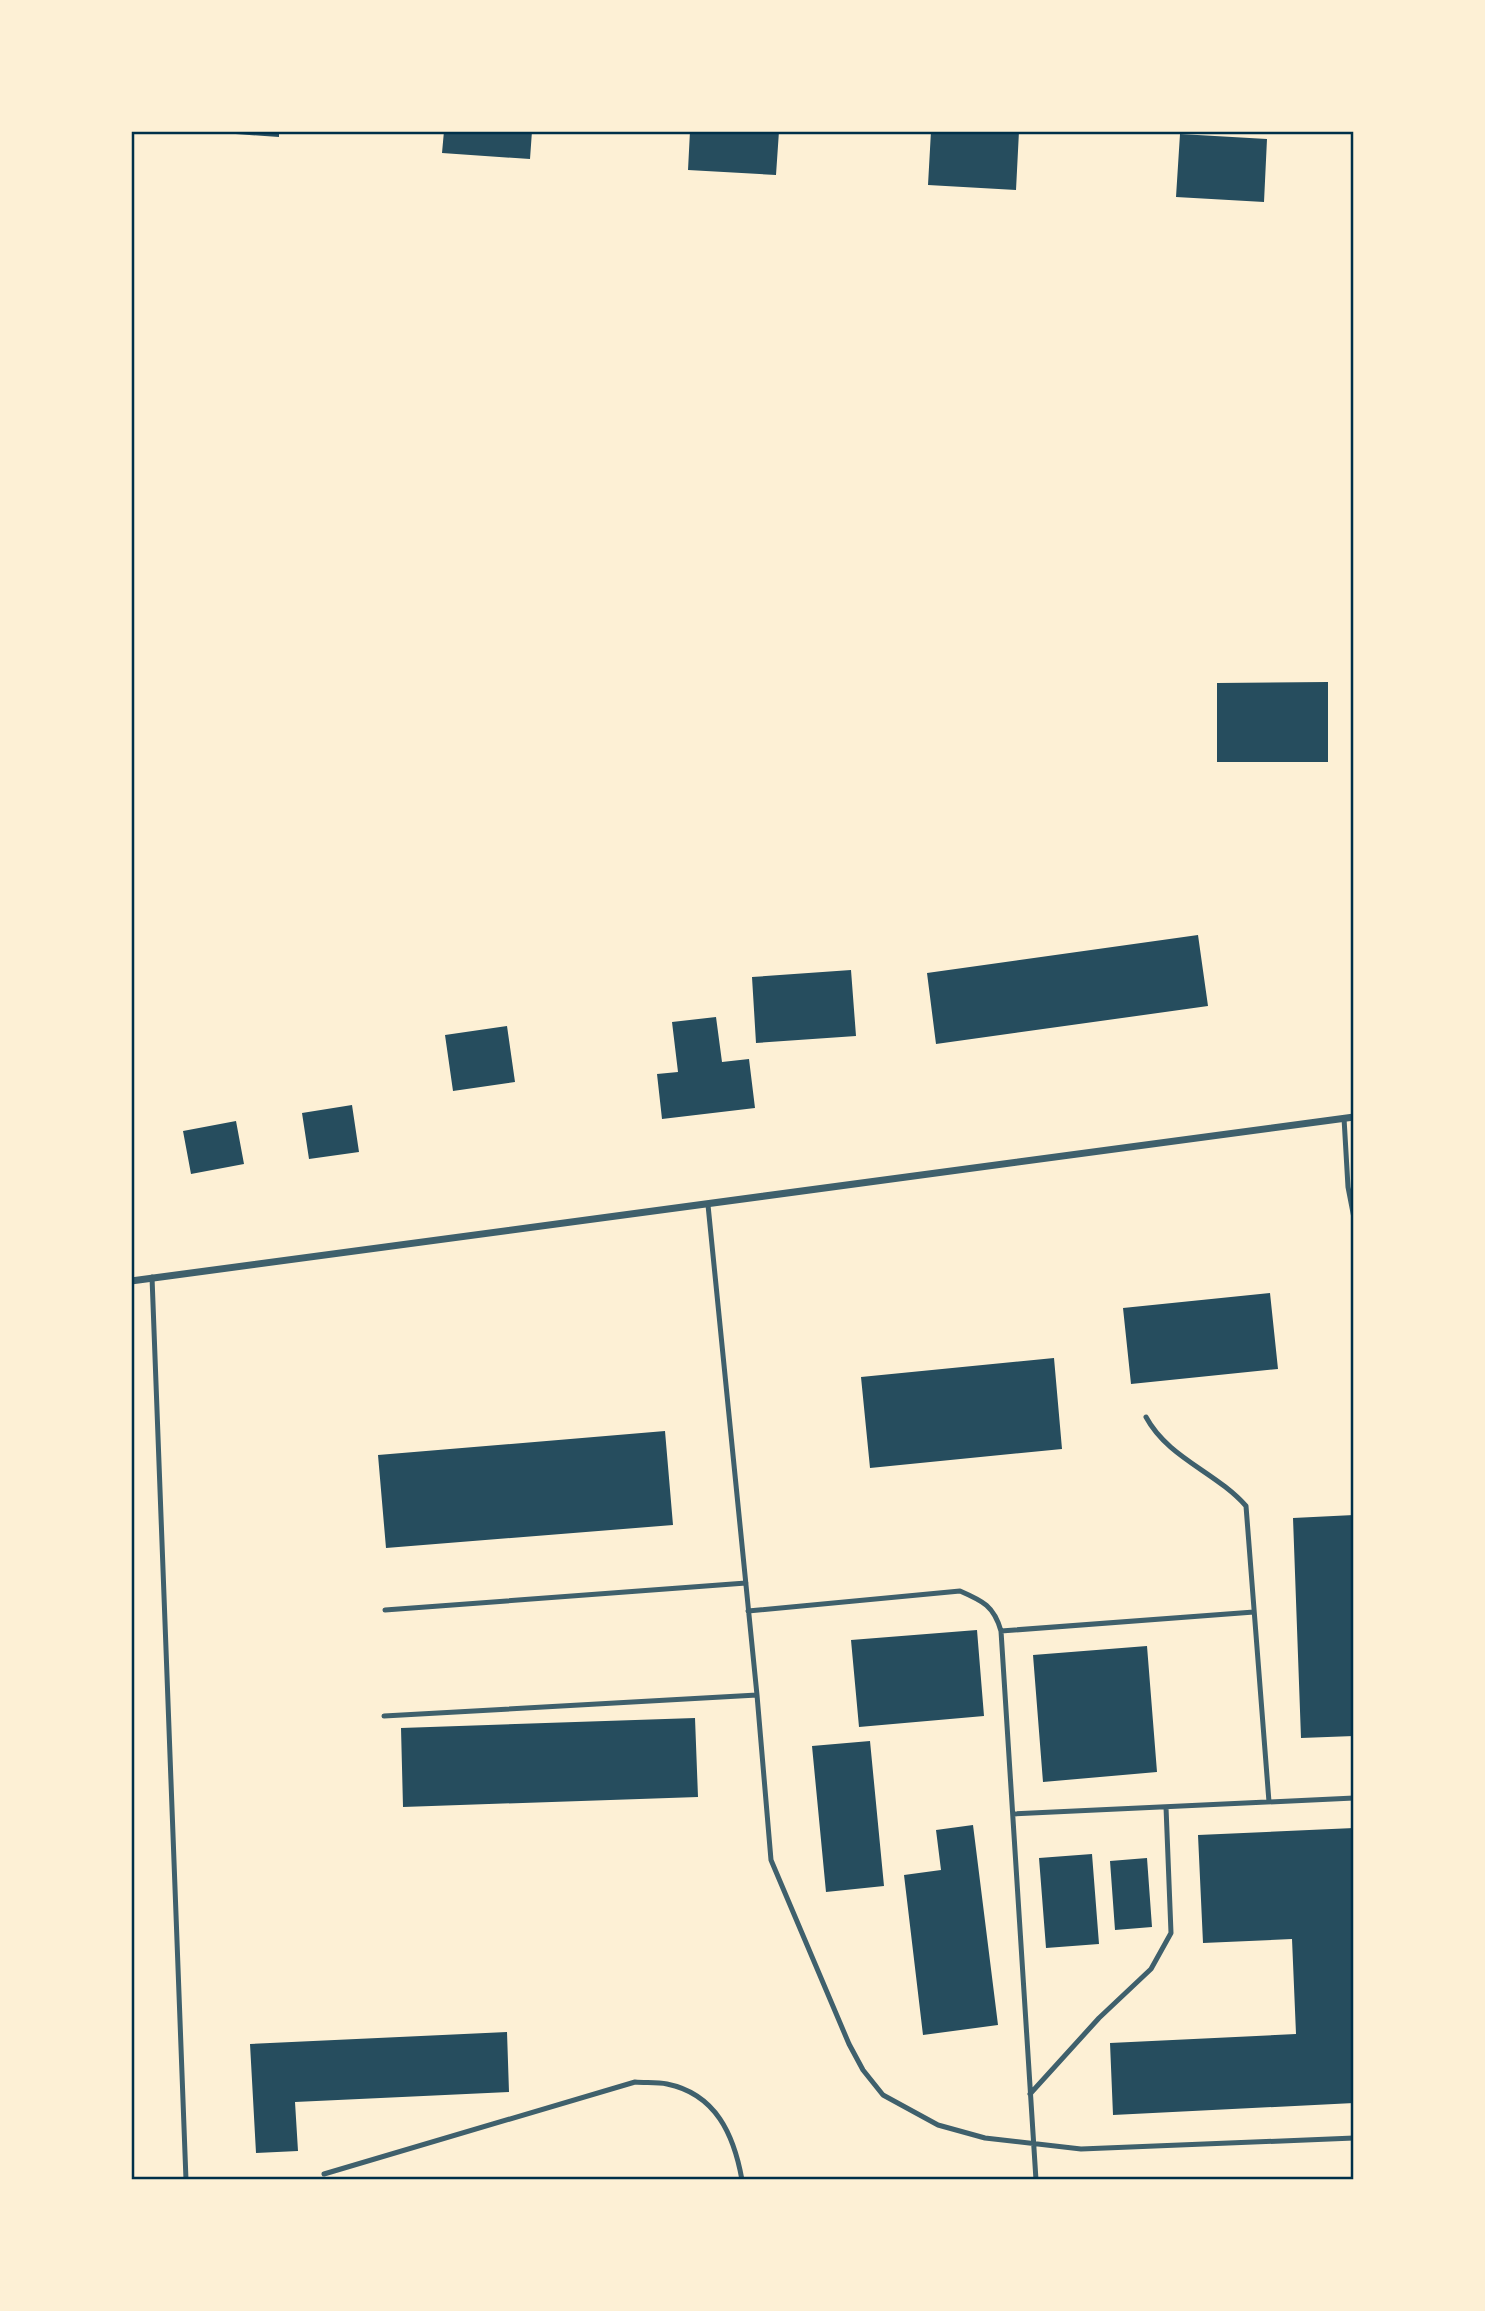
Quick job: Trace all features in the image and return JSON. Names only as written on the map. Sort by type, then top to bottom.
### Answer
[{"type":"street","points":[[131,1281],[1354,1116]]},
{"type":"lane","points":[[1345,1118],[1348,1187],[1354,1218]]},
{"type":"lane","points":[[708,1205],[771,1860],[849,2044],[863,2070],[883,2095],[908,2111],[938,2125],[985,2138],[1081,2149],[1354,2138]]},
{"type":"lane","points":[[152,1277],[186,2180]]},
{"type":"lane","points":[[1146,1417],[1155,1434],[1194,1466],[1236,1494],[1246,1506],[1269,1802]]},
{"type":"lane","points":[[385,1610],[746,1583]]},
{"type":"lane","points":[[748,1611],[960,1591],[985,1602],[998,1619],[1001,1631],[1036,2180]]},
{"type":"lane","points":[[1001,1631],[1254,1612]]},
{"type":"lane","points":[[384,1716],[757,1695]]},
{"type":"lane","points":[[1013,1814],[1354,1798]]},
{"type":"lane","points":[[1030,2094],[1099,2018],[1150,1969],[1171,1933],[1166,1807]]},
{"type":"lane","points":[[324,2174],[635,2082],[667,2084],[696,2095],[724,2122],[738,2156],[741,2180]]},
{"type":"building","points":[[279,131],[279,137],[222,133]]},
{"type":"building","points":[[444,131],[532,131],[530,159],[442,153]]},
{"type":"building","points":[[690,131],[779,131],[776,175],[688,170]]},
{"type":"building","points":[[931,131],[1019,131],[1016,190],[928,185]]},
{"type":"building","points":[[1180,134],[1267,139],[1264,202],[1176,197]]},
{"type":"building","points":[[1328,682],[1328,762],[1217,762],[1217,683]]},
{"type":"building","points":[[1198,935],[1208,1006],[936,1044],[927,973]]},
{"type":"building","points":[[851,970],[856,1036],[756,1043],[752,977]]},
{"type":"building","points":[[716,1017],[722,1062],[749,1059],[755,1108],[662,1119],[657,1074],[678,1072],[672,1022]]},
{"type":"building","points":[[507,1026],[515,1082],[453,1091],[445,1035]]},
{"type":"building","points":[[352,1105],[359,1152],[309,1159],[302,1113]]},
{"type":"building","points":[[236,1121],[244,1164],[191,1174],[183,1131]]},
{"type":"building","points":[[1270,1293],[1278,1369],[1131,1384],[1123,1308]]},
{"type":"building","points":[[1054,1358],[1062,1449],[870,1468],[861,1377]]},
{"type":"building","points":[[665,1431],[673,1525],[386,1548],[378,1455]]},
{"type":"building","points":[[1354,1515],[1354,1736],[1301,1738],[1293,1518]]},
{"type":"building","points":[[977,1630],[984,1716],[859,1727],[851,1640]]},
{"type":"building","points":[[1147,1646],[1157,1772],[1043,1782],[1033,1655]]},
{"type":"building","points":[[695,1718],[698,1797],[403,1807],[401,1728]]},
{"type":"building","points":[[870,1741],[884,1886],[826,1892],[812,1746]]},
{"type":"building","points":[[973,1825],[998,2025],[923,2035],[904,1875],[941,1870],[936,1830]]},
{"type":"building","points":[[1354,1828],[1354,2103],[1113,2115],[1110,2043],[1296,2034],[1292,1939],[1203,1943],[1198,1835]]},
{"type":"building","points":[[1092,1854],[1099,1944],[1046,1948],[1039,1858]]},
{"type":"building","points":[[1147,1858],[1152,1927],[1115,1930],[1110,1861]]},
{"type":"building","points":[[507,2032],[509,2092],[295,2102],[298,2151],[256,2153],[250,2044]]}]
